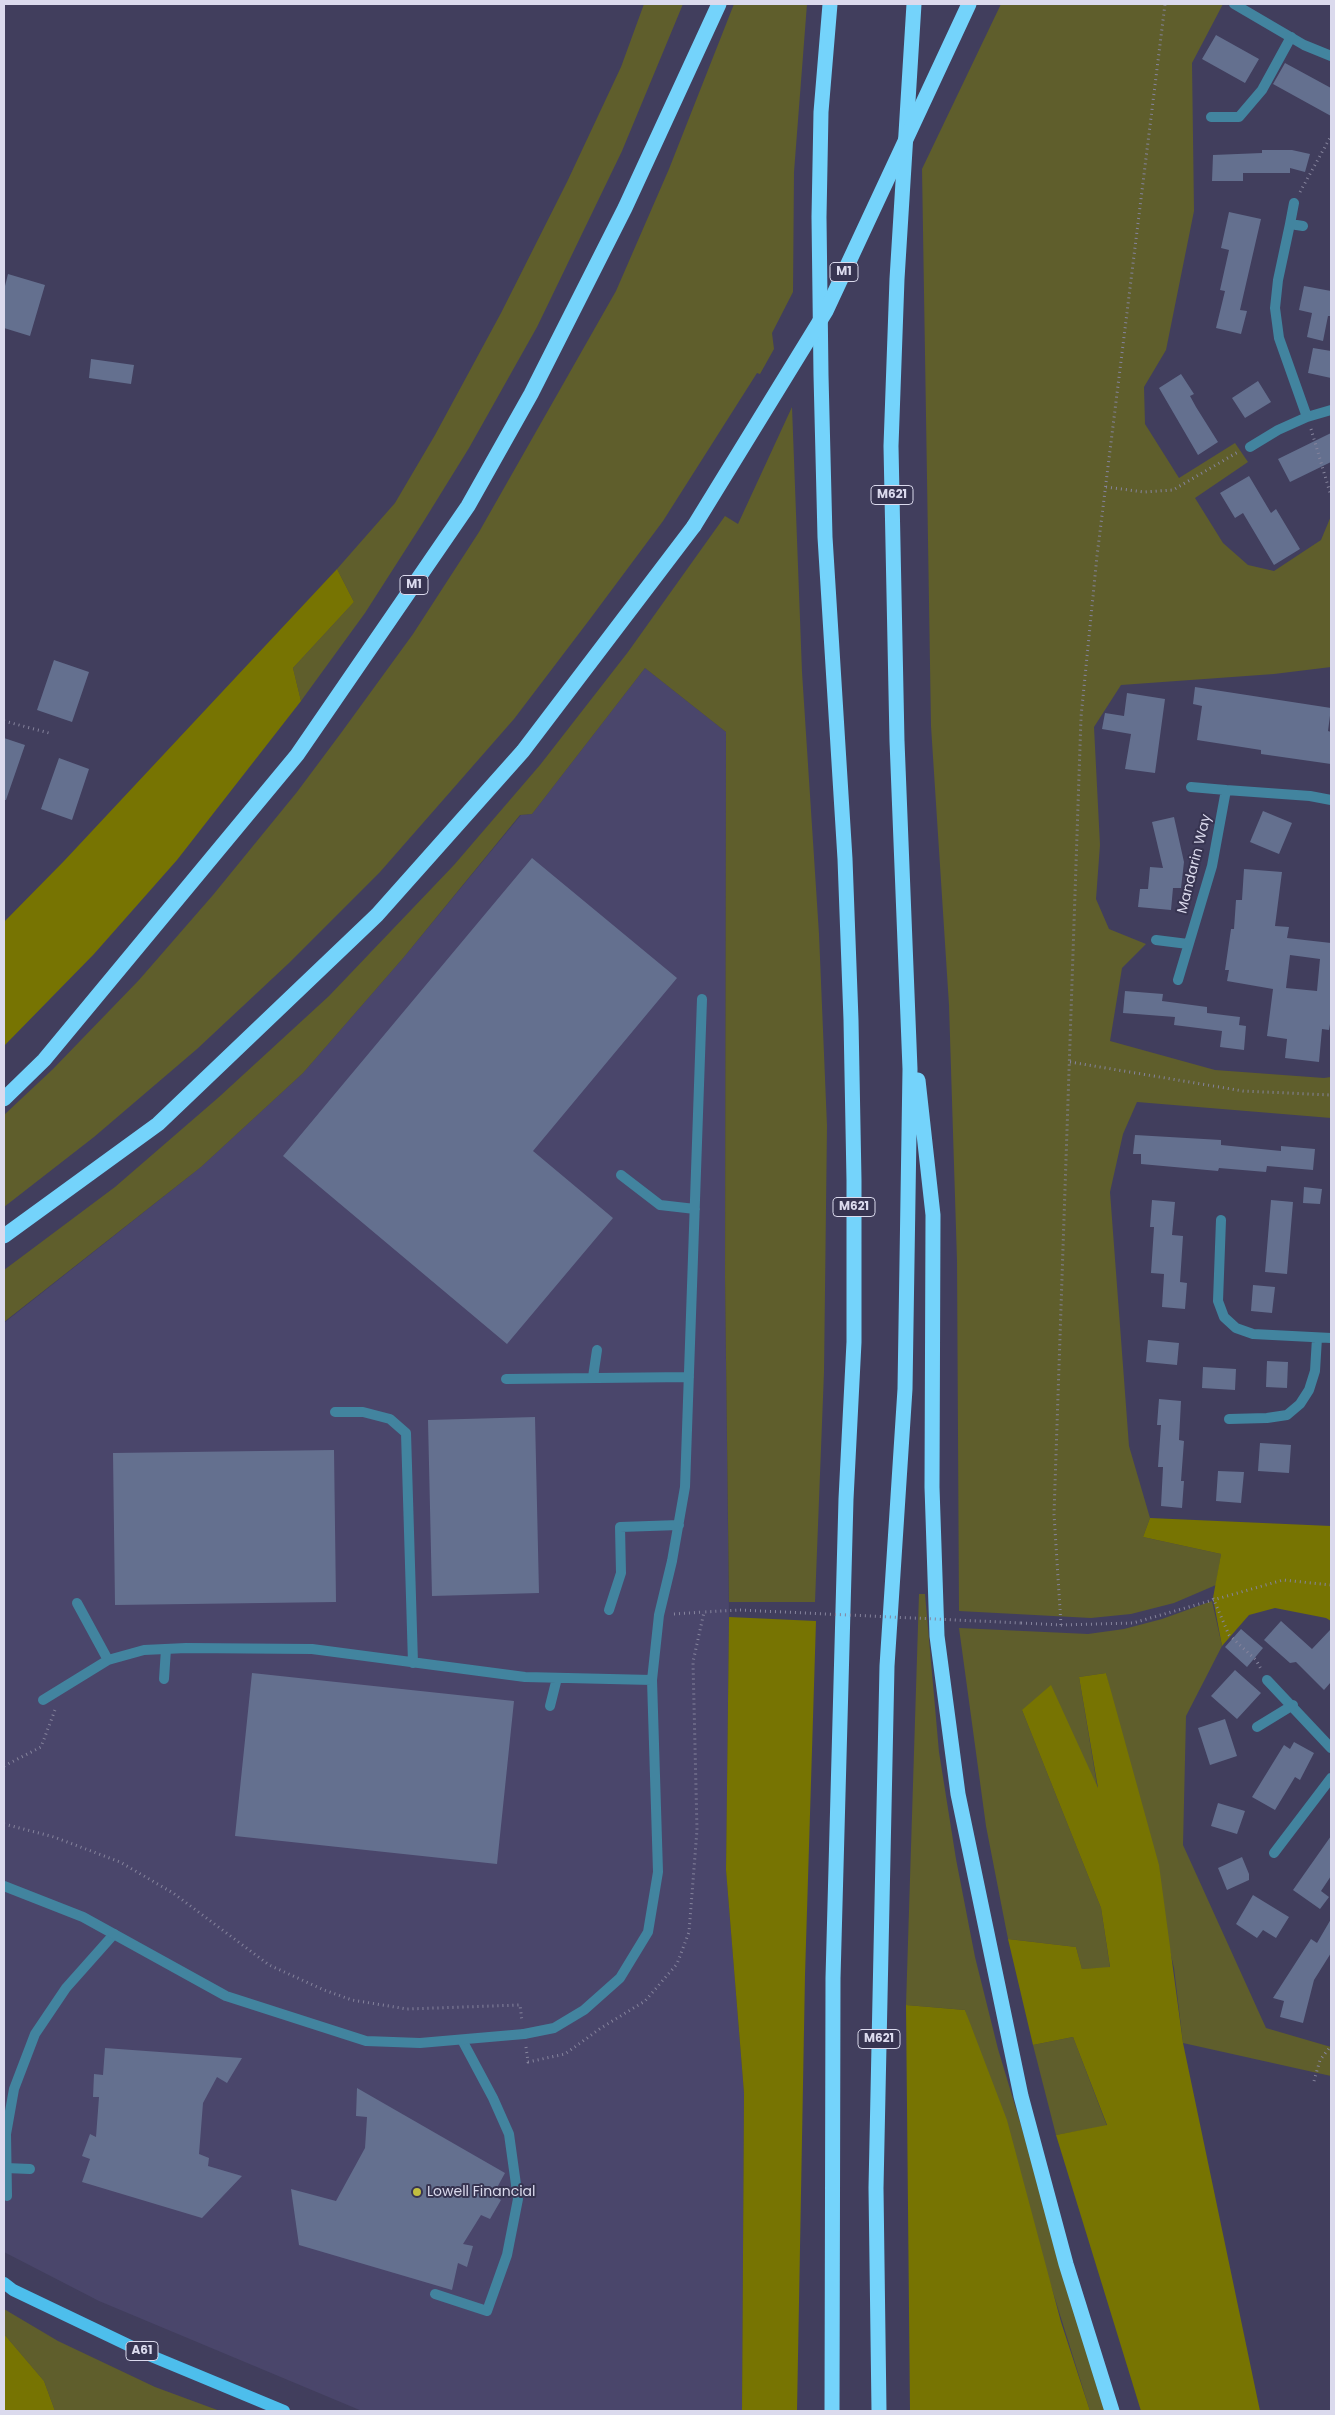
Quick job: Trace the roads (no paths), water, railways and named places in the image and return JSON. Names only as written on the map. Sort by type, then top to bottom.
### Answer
[{"type":"highway","name":"M1","points":[[4,1099],[44,1060],[297,755],[468,506],[531,394],[625,208],[719,4]]},
{"type":"highway","name":"M621","points":[[830,4],[821,112],[821,375],[825,537],[845,859],[854,1180],[854,1342],[846,1499],[833,1969],[832,2411]]},
{"type":"highway","name":"M621","points":[[879,2411],[876,2188],[887,1666],[905,1389],[910,1069],[897,741],[891,446],[897,279],[914,4]]},
{"type":"highway","name":"M1","points":[[4,1236],[158,1124],[377,915],[523,752],[694,526],[826,311],[968,4]]},
{"type":"highway","name":"M621","points":[[908,986],[933,1215],[932,1487],[937,1636],[958,1794],[988,1948],[1021,2096],[1066,2264],[1112,2411]]},
{"type":"main road","name":"A61","points":[[4,2283],[13,2290],[149,2355],[284,2411]]},
{"type":"street","points":[[1234,4],[1291,37],[1331,56]]},
{"type":"street","points":[[1210,117],[1239,117],[1262,90],[1291,37]]},
{"type":"street","points":[[1294,203],[1278,280],[1275,308],[1278,338],[1308,417]]},
{"type":"street","points":[[1290,224],[1303,226]]},
{"type":"street","points":[[1250,447],[1278,430],[1308,417],[1331,410]]},
{"type":"street","points":[[1191,787],[1310,796],[1331,800]]},
{"type":"street","name":"Mandarin Way","points":[[1178,980],[1212,866],[1226,790]]},
{"type":"street","points":[[1156,940],[1188,944]]},
{"type":"street","points":[[4,1886],[83,1917],[226,1996],[366,2041],[420,2042],[462,2040],[524,2034],[554,2028],[584,2010],[620,1978],[648,1932],[658,1872],[652,1680],[659,1616],[685,1487],[702,999]]},
{"type":"street","points":[[621,1175],[660,1205],[695,1209]]},
{"type":"street","points":[[1221,1220],[1218,1301],[1224,1317],[1236,1328],[1253,1334],[1331,1338]]},
{"type":"street","points":[[1229,1419],[1267,1418],[1287,1414],[1300,1404],[1309,1390],[1315,1371],[1317,1338]]},
{"type":"street","points":[[593,1377],[597,1350]]},
{"type":"street","points":[[506,1379],[689,1377]]},
{"type":"street","points":[[335,1412],[363,1412],[390,1419],[406,1434],[413,1663]]},
{"type":"street","points":[[609,1610],[621,1573],[620,1526],[679,1524]]},
{"type":"street","points":[[77,1603],[108,1660]]},
{"type":"street","points":[[43,1700],[108,1660],[144,1650],[166,1649],[312,1649],[525,1677],[652,1680]]},
{"type":"street","points":[[164,1679],[166,1649]]},
{"type":"street","points":[[550,1706],[557,1678]]},
{"type":"street","points":[[1267,1680],[1331,1748]]},
{"type":"street","points":[[1257,1727],[1293,1706]]},
{"type":"street","points":[[1274,1853],[1331,1778]]},
{"type":"street","points":[[7,2196],[6,2134],[14,2089],[35,2034],[66,1988],[114,1934]]},
{"type":"street","points":[[435,2294],[487,2311],[507,2255],[518,2200],[517,2180],[509,2134],[493,2098],[462,2040]]},
{"type":"street","points":[[6,2168],[30,2169]]},
{"type":"place","name":"Lowell Financial","points":[[417,2192]]}]
